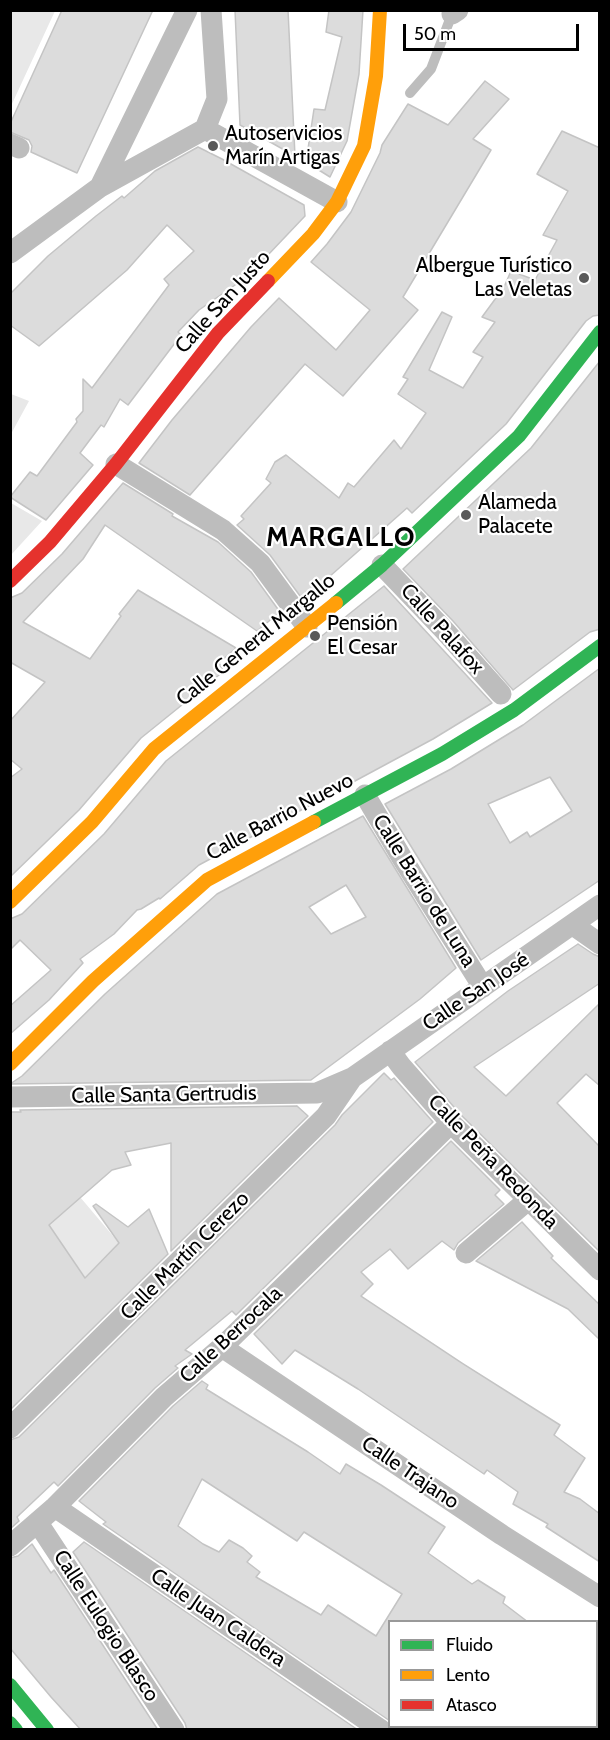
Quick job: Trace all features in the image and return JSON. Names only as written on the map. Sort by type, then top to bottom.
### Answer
[{"type":"street","points":[[100,187],[187,10]]},
{"type":"street","points":[[10,253],[100,187],[205,129],[217,99],[211,10]]},
{"type":"street","name":"Calle San Justo","points":[[10,580],[50,542],[116,464],[218,333],[313,234],[337,202],[364,146],[376,76],[380,10]]},
{"type":"street","points":[[205,129],[337,202]]},
{"type":"street","name":"Calle General Margallo","points":[[10,902],[92,822],[153,749],[382,565],[519,436],[600,332]]},
{"type":"street","points":[[116,464],[223,530],[260,564],[307,627]]},
{"type":"street","name":"Calle Palafox","points":[[382,565],[501,694]]},
{"type":"street","name":"Calle Barrio Nuevo","points":[[10,1064],[93,981],[207,880],[441,754],[514,710],[600,646]]},
{"type":"street","name":"Calle Barrio de Luna","points":[[365,795],[483,987]]},
{"type":"street","name":"Calle San José","points":[[352,1078],[573,925],[598,905]]},
{"type":"street","points":[[573,925],[600,944]]},
{"type":"street","name":"Calle Peña Redonda","points":[[390,1051],[451,1123],[600,1270]]},
{"type":"street","name":"Calle Santa Gertrudis","points":[[10,1098],[317,1093],[352,1078]]},
{"type":"street","name":"Calle Martín Cerezo","points":[[10,1428],[326,1116],[352,1078]]},
{"type":"street","points":[[317,1093],[324,1098],[328,1106],[326,1116]]},
{"type":"street","name":"Calle Berrocala","points":[[10,1546],[56,1507],[164,1397],[222,1347],[451,1123]]},
{"type":"street","points":[[466,1253],[528,1200]]},
{"type":"street","name":"Calle Trajano","points":[[222,1347],[502,1535],[600,1597]]},
{"type":"street","name":"Calle Juan Caldera","points":[[56,1507],[381,1730]]},
{"type":"street","name":"Calle Eulogio Blasco","points":[[38,1523],[174,1730]]},
{"type":"street","points":[[10,1685],[47,1730]]},
{"type":"street","points":[[10,1723],[16,1730]]},
{"type":"lane","points":[[410,93],[431,69],[455,12]]},
{"type":"shaded area","points":[[10,11],[55,11],[11,106]]},
{"type":"shaded area","points":[[10,394],[29,401],[11,434]]},
{"type":"shaded area","points":[[11,503],[42,521],[11,555]]},
{"type":"shaded area","points":[[80,1197],[119,1243],[85,1277],[49,1225]]},
{"type":"building","points":[[62,10],[153,10],[77,173],[31,152],[32,146],[29,140],[10,132],[10,124]]},
{"type":"building","points":[[235,10],[288,10],[295,156],[240,125]]},
{"type":"building","points":[[329,10],[363,10],[359,74],[347,141],[330,177],[306,162],[314,109],[325,110],[342,37],[326,32]]},
{"type":"building","points":[[485,81],[509,99],[473,139],[491,150],[403,297],[418,310],[343,396],[305,364],[190,495],[139,463],[172,420],[251,327],[279,298],[336,350],[370,310],[311,262],[351,212],[382,145],[408,104],[448,125]]},
{"type":"building","points":[[562,131],[600,148],[600,315],[593,316],[586,321],[506,424],[412,513],[407,508],[303,600],[270,555],[237,525],[244,519],[241,516],[271,483],[266,479],[275,462],[286,455],[339,498],[348,483],[354,487],[394,440],[401,449],[426,413],[398,394],[408,379],[403,377],[442,312],[452,317],[429,370],[463,388],[483,357],[473,352],[495,322],[482,317],[504,287],[511,271],[535,280],[557,240],[543,235],[568,191],[537,174]]},
{"type":"building","points":[[198,147],[304,205],[305,216],[248,276],[199,310],[178,332],[181,335],[128,405],[120,399],[104,427],[101,425],[80,453],[93,465],[46,520],[10,497],[30,472],[37,476],[77,422],[76,419],[83,411],[83,379],[92,388],[169,285],[164,279],[194,251],[167,225],[127,270],[39,346],[10,325],[10,294],[48,256],[96,216],[122,196],[124,198],[155,171]]},
{"type":"building","points":[[600,361],[600,629],[590,632],[513,690],[453,621],[403,569],[531,448]]},
{"type":"building","points":[[123,483],[173,514],[172,516],[218,542],[251,572],[280,612],[257,631],[105,525],[83,559],[23,622],[90,659],[121,616],[119,614],[138,590],[236,648],[219,663],[224,671],[141,738],[79,810],[10,877],[10,778],[22,769],[10,759],[10,721],[45,682],[10,662],[10,598],[22,593],[62,554]]},
{"type":"building","points":[[384,586],[492,703],[433,739],[199,865],[160,899],[137,910],[114,934],[80,959],[83,963],[49,1000],[10,1034],[10,1006],[51,970],[20,940],[10,950],[10,919],[22,914],[104,834],[166,761]]},
{"type":"building","points":[[600,668],[600,880],[481,960],[385,804],[451,769],[523,725]],"holes":[[[550,777],[572,811],[530,837],[527,832],[510,843],[488,804]]]},
{"type":"building","points":[[363,816],[456,968],[420,999],[311,1080],[10,1084],[22,1076],[105,994],[217,894]],"holes":[[[346,885],[366,917],[331,934],[309,907]]]},
{"type":"building","points":[[578,944],[600,957],[600,983],[474,1067],[506,1096],[600,1003],[600,1086],[586,1074],[557,1103],[600,1147],[600,1252],[460,1114],[415,1062],[508,991]]},
{"type":"building","points":[[384,1073],[391,1080],[394,1078],[433,1122],[236,1315],[232,1311],[185,1350],[192,1354],[175,1366],[178,1368],[155,1388],[58,1486],[54,1482],[17,1517],[19,1521],[10,1529],[10,1440],[19,1437],[335,1125]]},
{"type":"building","points":[[297,1106],[308,1116],[171,1251],[171,1143],[125,1152],[131,1165],[112,1170],[49,1225],[85,1278],[119,1243],[93,1206],[96,1204],[128,1227],[149,1209],[168,1254],[10,1410],[10,1112]]},
{"type":"building","points":[[451,1141],[500,1190],[495,1195],[504,1204],[458,1243],[454,1250],[442,1241],[408,1269],[390,1249],[361,1272],[373,1284],[361,1296],[560,1425],[554,1435],[585,1458],[564,1492],[580,1499],[600,1514],[600,1562],[546,1527],[548,1524],[513,1504],[518,1492],[487,1470],[484,1474],[358,1389],[295,1350],[282,1364],[254,1334]]},
{"type":"building","points":[[522,1222],[553,1256],[551,1258],[600,1305],[600,1340],[568,1309],[476,1261]]},
{"type":"building","points":[[202,1381],[208,1385],[206,1389],[340,1474],[346,1464],[445,1527],[428,1553],[472,1584],[478,1580],[505,1597],[503,1603],[525,1620],[388,1620],[388,1720],[103,1524],[106,1522],[79,1501],[173,1406]],"holes":[[[202,1479],[297,1541],[304,1532],[402,1594],[376,1636],[328,1605],[321,1615],[256,1577],[260,1572],[247,1562],[252,1556],[229,1540],[219,1552],[203,1544],[178,1526]]]},
{"type":"building","points":[[84,1542],[358,1730],[187,1730],[185,1723],[73,1552]]},
{"type":"building","points":[[32,1544],[51,1573],[54,1570],[158,1730],[81,1730],[10,1648],[10,1558],[18,1556]]},
{"type":"traffic: fast","points":[[336,603],[382,565],[519,436],[600,332]]},
{"type":"traffic: fast","points":[[314,822],[442,754],[514,710],[600,646]]},
{"type":"traffic: fast","points":[[10,1685],[47,1730]]},
{"type":"traffic: fast","points":[[10,1723],[16,1730]]},
{"type":"traffic: slow","points":[[268,281],[313,234],[337,202],[364,146],[376,76],[380,10]]},
{"type":"traffic: slow","points":[[10,902],[92,822],[154,749],[336,603]]},
{"type":"traffic: slow","points":[[10,1064],[93,981],[207,880],[314,822]]},
{"type":"traffic: jam","points":[[10,581],[50,542],[116,464],[218,333],[268,281]]},
{"type":"place","name":"Autoservicios Marín Artigas","points":[[213,146]]},
{"type":"place","name":"Albergue Turístico Las Veletas","points":[[584,278]]},
{"type":"place","name":"Alameda Palacete","points":[[466,515]]},
{"type":"place","name":"Pensión El Cesar","points":[[315,636]]},
{"type":"district","name":"MARGALLO","points":[[341,538]]}]
